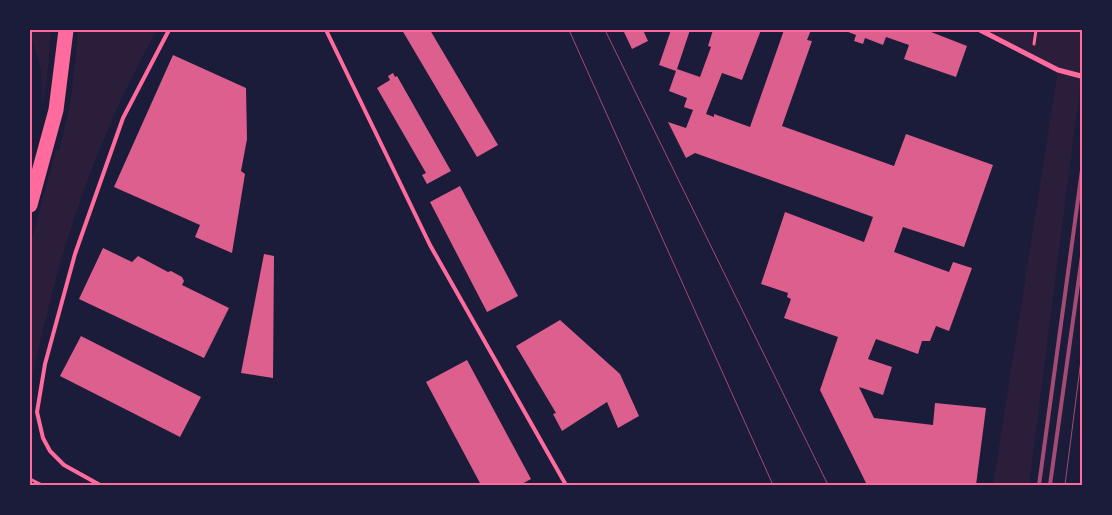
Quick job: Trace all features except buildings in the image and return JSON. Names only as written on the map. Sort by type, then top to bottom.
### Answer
[{"type":"highway","points":[[30,205],[56,110],[66,30]]},
{"type":"street","points":[[980,30],[1058,70],[1081,76]]},
{"type":"lane","points":[[100,485],[64,465],[50,451],[43,438],[37,412],[45,364],[75,254],[124,118],[169,30]]},
{"type":"lane","points":[[326,30],[430,245],[566,485]]},
{"type":"path","points":[[30,479],[42,485]]},
{"type":"shaded area","points":[[30,30],[51,30],[47,81],[42,106],[41,70]]},
{"type":"shaded area","points":[[78,30],[157,30],[134,72],[114,116],[95,160],[79,205],[51,297],[30,390],[30,246],[56,150],[59,150],[67,121],[74,76]]},
{"type":"shaded area","points":[[980,30],[1082,30],[1082,71],[1029,485],[993,485],[1058,70]]},
{"type":"tram line","points":[[569,30],[773,485]]},
{"type":"tram line","points":[[605,30],[828,485]]},
{"type":"tram line","points":[[1065,485],[1082,352]]},
{"type":"railway","points":[[1039,485],[1082,170]]},
{"type":"railway","points":[[1050,485],[1082,256]]}]
